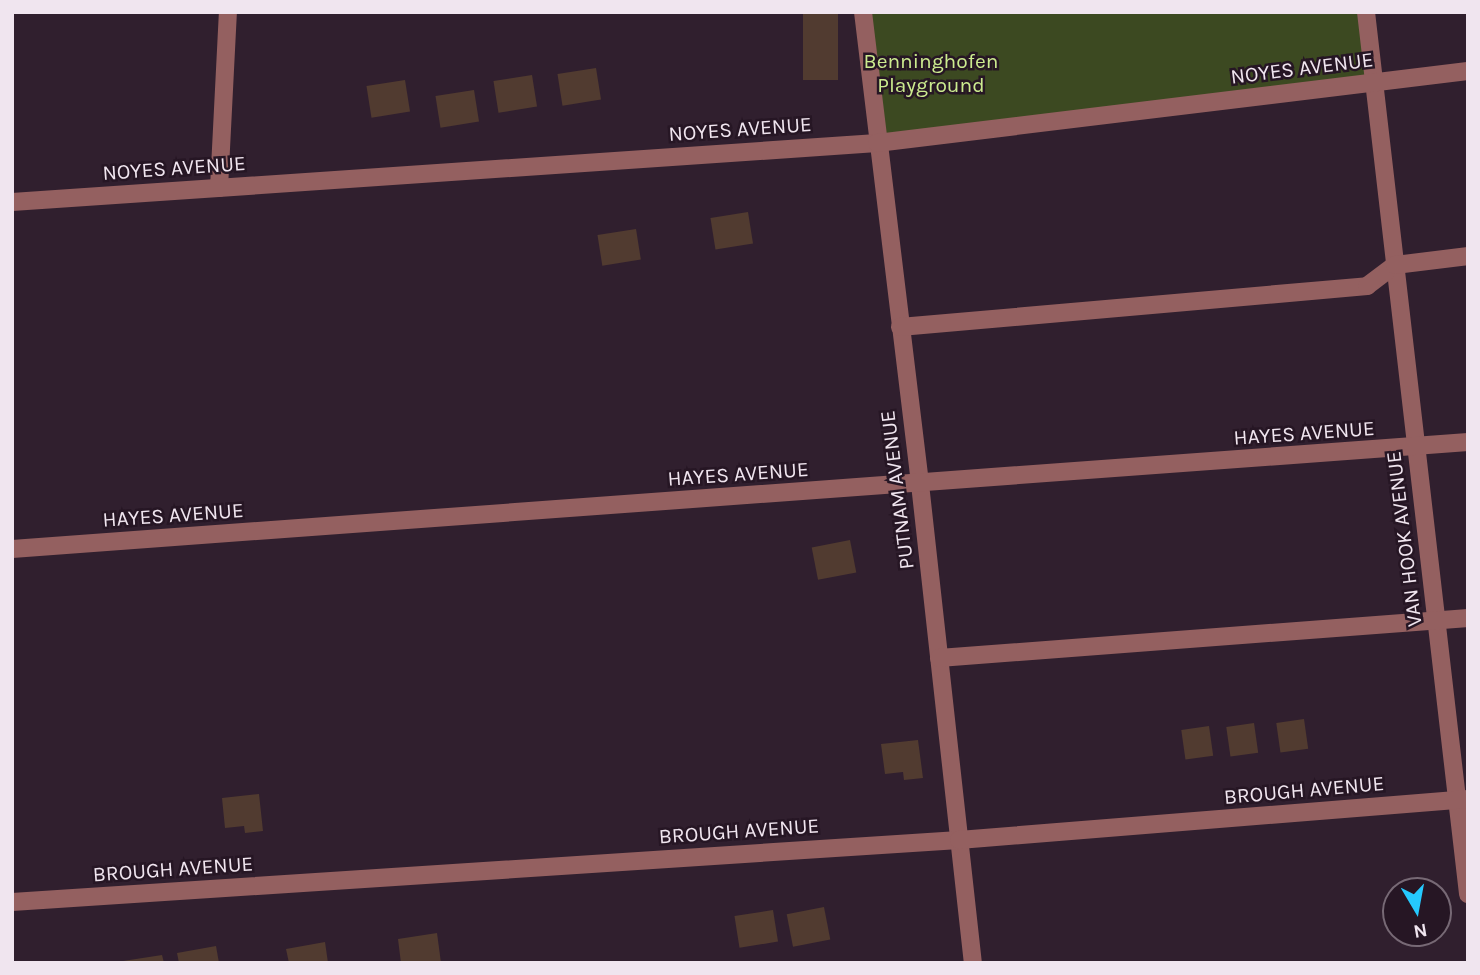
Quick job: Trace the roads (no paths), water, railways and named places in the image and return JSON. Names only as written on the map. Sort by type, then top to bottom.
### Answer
[{"type":"street","points":[[219,188],[228,12]]},
{"type":"street","name":"PUTNAM AVENUE","points":[[863,12],[920,484],[973,963]]},
{"type":"street","name":"VAN HOOK AVENUE","points":[[1366,12],[1437,621],[1462,800],[1468,894]]},
{"type":"street","name":"NOYES AVENUE","points":[[12,202],[877,142],[1468,71]]},
{"type":"street","points":[[900,327],[1367,286],[1395,265],[1468,256]]},
{"type":"street","name":"HAYES AVENUE","points":[[12,549],[1417,448],[1468,442]]},
{"type":"street","points":[[939,658],[1468,618]]},
{"type":"street","name":"BROUGH AVENUE","points":[[12,902],[959,840],[1462,800]]},
{"type":"park label","name":"Benninghofen Playground","points":[[931,73]]}]
